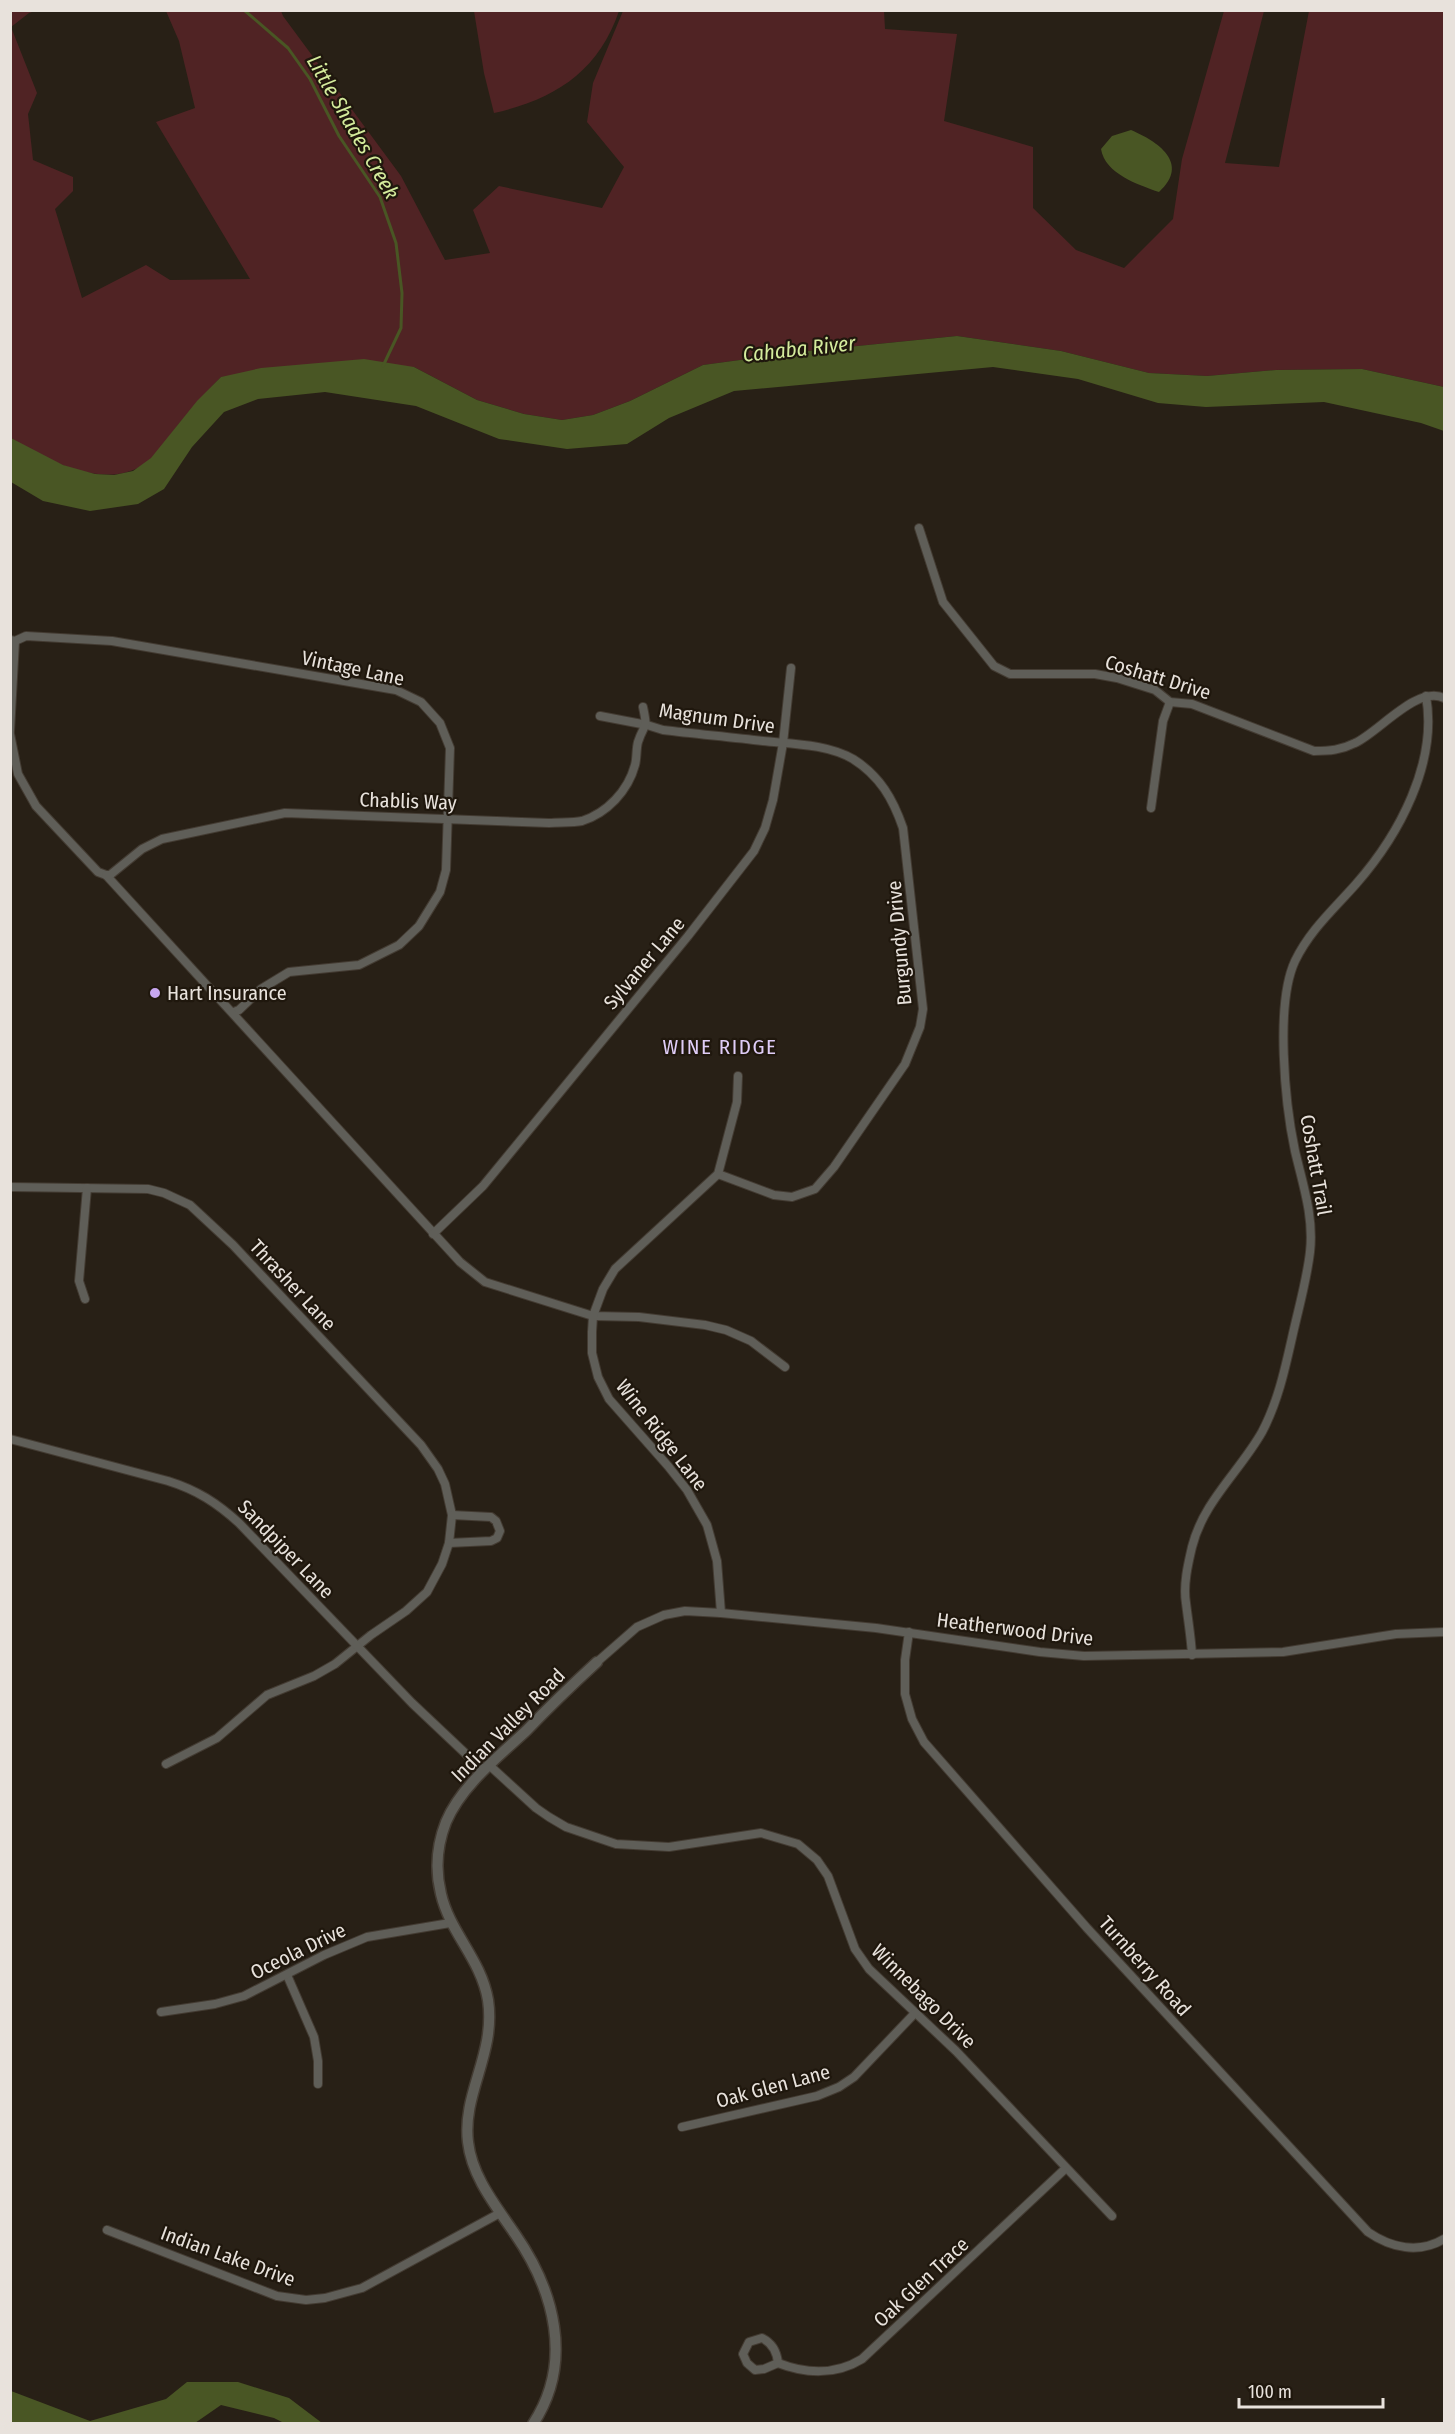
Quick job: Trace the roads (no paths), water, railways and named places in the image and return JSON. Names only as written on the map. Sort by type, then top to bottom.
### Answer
[{"type":"street","name":"Coshatt Drive","points":[[919,528],[943,602],[994,666],[1010,674],[1095,674],[1117,678],[1155,690],[1170,702],[1192,704],[1314,751],[1335,751],[1365,737],[1426,696]]},
{"type":"street","name":"Vintage Lane","points":[[13,640],[26,636],[112,640],[396,690],[421,702],[440,723],[450,748],[446,870],[440,892],[419,926],[399,945],[359,965],[289,972],[261,989],[234,1012]]},
{"type":"street","points":[[13,640],[10,733],[18,774],[36,806],[98,872],[106,875],[234,1012],[460,1262],[485,1282],[593,1316],[639,1317],[716,1327],[751,1341],[785,1367]]},
{"type":"street","name":"Sylvaner Lane","points":[[433,1234],[483,1186],[695,928],[754,851],[765,828],[773,800],[783,743],[791,668]]},
{"type":"street","points":[[1426,696],[1434,695],[1444,698]]},
{"type":"street","name":"Coshatt Trail","points":[[1192,1654],[1185,1602],[1192,1547],[1199,1527],[1222,1488],[1252,1448],[1269,1417],[1285,1367],[1310,1251],[1310,1212],[1294,1148],[1288,1097],[1284,1021],[1288,981],[1306,939],[1368,869],[1411,799],[1429,735],[1430,722],[1426,696]]},
{"type":"street","points":[[1151,808],[1163,722],[1170,702]]},
{"type":"street","points":[[643,706],[647,725]]},
{"type":"street","name":"Magnum Drive","points":[[600,716],[663,730],[783,743]]},
{"type":"street","name":"Chablis Way","points":[[106,875],[110,875],[142,849],[162,839],[285,813],[549,823],[581,821],[605,810],[622,792],[635,765],[638,742],[647,725]]},
{"type":"street","name":"Burgundy Drive","points":[[718,1174],[774,1195],[792,1197],[815,1189],[834,1167],[905,1064],[920,1027],[923,1009],[903,828],[894,800],[884,787],[855,760],[818,747],[783,743]]},
{"type":"street","points":[[718,1174],[737,1102],[738,1076]]},
{"type":"street","name":"Wine Ridge Lane","points":[[718,1174],[615,1269],[603,1289],[593,1316],[592,1353],[598,1377],[609,1399],[687,1490],[707,1525],[718,1571],[721,1612]]},
{"type":"street","name":"Thrasher Lane","points":[[10,1187],[148,1189],[175,1198],[197,1211],[233,1245],[421,1445],[438,1469],[445,1484],[452,1515],[449,1543],[442,1564],[427,1592],[406,1611],[370,1635],[325,1671],[267,1695],[218,1738],[166,1764]]},
{"type":"street","points":[[85,1299],[79,1281],[87,1188]]},
{"type":"street","name":"Sandpiper Lane","points":[[10,1439],[168,1481],[206,1496],[239,1523],[447,1738],[487,1768]]},
{"type":"street","points":[[449,1543],[491,1540],[497,1538],[500,1531],[496,1521],[491,1517],[452,1515]]},
{"type":"street","name":"Heatherwood Drive","points":[[597,1662],[634,1629],[663,1615],[685,1611],[721,1612],[909,1632],[1040,1652],[1113,1656],[1283,1653],[1396,1634],[1444,1632]]},
{"type":"street","name":"Turnberry Road","points":[[909,1632],[904,1676],[908,1709],[917,1731],[947,1770],[1087,1928],[1368,2232],[1395,2246],[1408,2248],[1422,2247],[1444,2239]]},
{"type":"street","name":"Indian Valley Road","points":[[533,2424],[553,2381],[556,2348],[553,2317],[548,2296],[537,2269],[477,2174],[468,2143],[470,2109],[489,2035],[485,1987],[476,1964],[450,1923],[442,1900],[437,1872],[441,1839],[447,1821],[467,1788],[597,1662]]},
{"type":"street","name":"Winnebago Drive","points":[[487,1768],[549,1817],[566,1827],[616,1844],[669,1847],[761,1833],[798,1844],[817,1860],[828,1876],[855,1949],[861,1959],[956,2051],[1112,2216]]},
{"type":"street","name":"Oceola Drive","points":[[161,2012],[230,2000],[367,1937],[450,1923]]},
{"type":"street","points":[[287,1975],[314,2037],[318,2061],[318,2084]]},
{"type":"street","name":"Oak Glen Lane","points":[[682,2127],[817,2096],[840,2087],[854,2077],[915,2013]]},
{"type":"street","name":"Oak Glen Trace","points":[[778,2363],[815,2372],[833,2371],[862,2359],[1066,2168]]},
{"type":"street","name":"Indian Lake Drive","points":[[107,2230],[260,2290],[292,2299],[306,2300],[344,2295],[362,2288],[500,2213]]},
{"type":"waterway","name":"Little Shades Creek","points":[[244,10],[288,48],[310,79],[339,136],[380,197],[396,243],[402,293],[401,328],[383,366]]},
{"type":"place","name":"Hart Insurance","points":[[155,993]]},
{"type":"district","name":"WINE RIDGE","points":[[720,1047]]},
{"type":"water label","name":"Cahaba River","points":[[799,349]]}]
